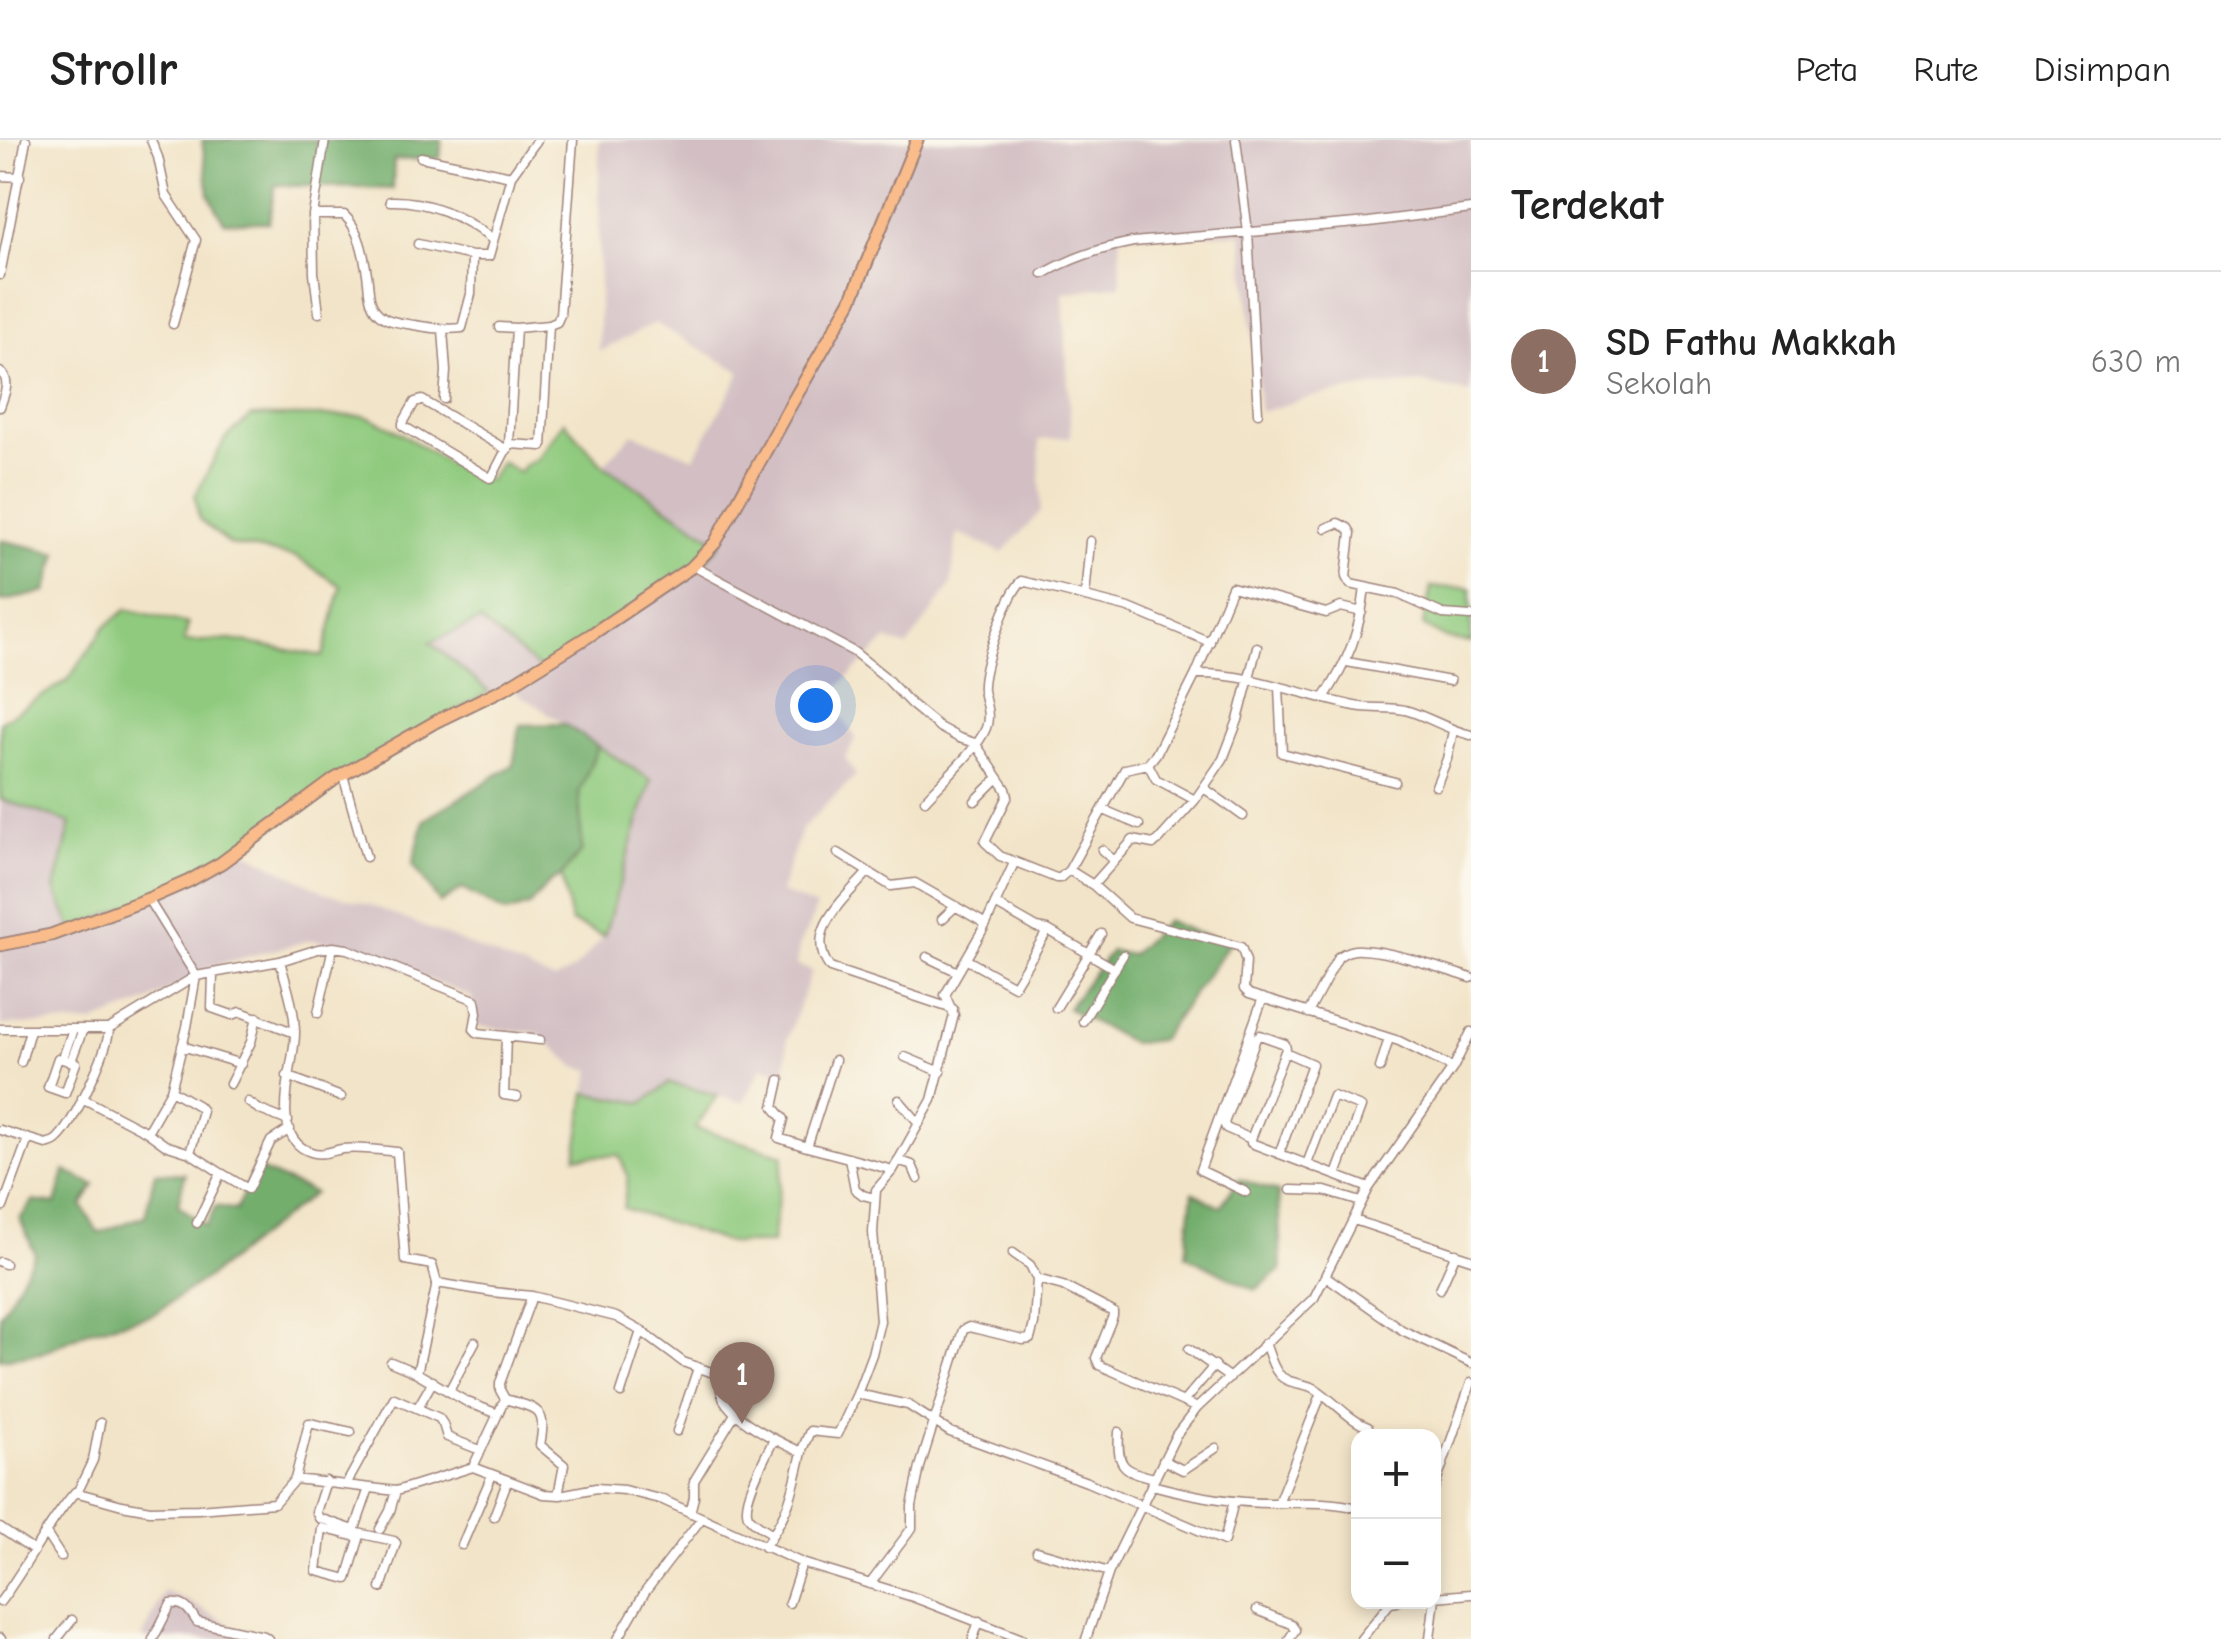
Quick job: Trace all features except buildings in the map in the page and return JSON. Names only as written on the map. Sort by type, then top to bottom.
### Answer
[{"type":"main road","points":[[0,945],[50,935],[189,881],[343,774],[437,720],[505,688],[693,566],[715,543],[851,302],[917,140]]},
{"type":"street","points":[[0,275],[26,140]]},
{"type":"street","points":[[151,140],[166,195],[196,240],[173,324]]},
{"type":"street","points":[[319,313],[313,215],[325,140]]},
{"type":"street","points":[[418,244],[489,256],[511,176],[536,140]]},
{"type":"street","points":[[500,327],[549,325],[557,322],[560,315],[573,140]]},
{"type":"street","points":[[1236,140],[1248,232],[1258,414]]},
{"type":"street","points":[[421,156],[511,176]]},
{"type":"street","points":[[0,176],[20,177]]},
{"type":"street","points":[[390,201],[437,208],[493,240]]},
{"type":"street","points":[[1043,274],[1070,260],[1118,245],[1471,209]]},
{"type":"street","points":[[313,215],[348,217],[358,240],[373,307],[381,316],[399,323],[443,330],[462,328],[471,294],[472,256]]},
{"type":"street","points":[[516,328],[508,447],[490,478],[403,424],[416,402],[422,400],[508,447],[542,445],[549,325]]},
{"type":"street","points":[[443,330],[444,399]]},
{"type":"street","points":[[0,372],[7,381],[0,407]]},
{"type":"street","points":[[1326,528],[1338,523],[1348,528],[1352,539],[1346,577],[1350,584],[1398,594],[1443,614],[1471,616]]},
{"type":"street","points":[[1085,597],[1090,541]]},
{"type":"street","points":[[693,566],[854,652],[939,727],[976,744],[1008,796],[984,842],[1000,856],[1056,878],[1069,870],[1125,769],[1148,764],[1156,754],[1196,674],[1232,587],[1326,613],[1341,607],[1362,612]]},
{"type":"street","points":[[925,800],[983,734],[988,718],[983,687],[988,663],[1014,588],[1020,582],[1130,608],[1210,642]]},
{"type":"street","points":[[1324,698],[1347,662],[1365,588]]},
{"type":"street","points":[[1094,884],[1134,840],[1156,843],[1204,788],[1231,741],[1257,648]]},
{"type":"street","points":[[1347,662],[1450,680]]},
{"type":"street","points":[[1196,674],[1279,686],[1367,708],[1404,710],[1471,735]]},
{"type":"street","points":[[1279,686],[1282,752],[1395,782]]},
{"type":"street","points":[[1436,786],[1453,731]]},
{"type":"street","points":[[1148,764],[1156,779],[1195,800]]},
{"type":"street","points":[[343,774],[366,857]]},
{"type":"street","points":[[975,801],[998,778]]},
{"type":"street","points":[[1204,788],[1244,816]]},
{"type":"street","points":[[1104,810],[1139,825]]},
{"type":"street","points":[[1102,850],[1114,861]]},
{"type":"street","points":[[838,853],[894,887],[915,883],[986,924]]},
{"type":"street","points":[[764,1547],[790,1504],[810,1431],[838,1434],[858,1394],[880,1320],[874,1198],[930,1106],[953,1022],[945,994],[986,924],[1014,863]]},
{"type":"street","points":[[1069,870],[1094,884],[1130,918],[1241,946],[1246,961],[1244,989],[1308,1014],[1389,1038],[1453,1068]]},
{"type":"street","points":[[868,872],[823,925],[826,965],[952,1009]]},
{"type":"street","points":[[147,1132],[170,1090],[196,976],[148,899]]},
{"type":"street","points":[[994,904],[1115,969]]},
{"type":"street","points":[[942,920],[956,906]]},
{"type":"street","points":[[966,960],[1014,986],[1048,930]]},
{"type":"street","points":[[1056,1008],[1101,934]]},
{"type":"street","points":[[318,1014],[333,947]]},
{"type":"street","points":[[0,1029],[109,1029],[196,976],[333,947],[347,949],[475,1000],[476,1031],[540,1040]]},
{"type":"street","points":[[1308,1014],[1338,957],[1355,950],[1404,958],[1471,978]]},
{"type":"street","points":[[1084,1021],[1123,955]]},
{"type":"street","points":[[927,957],[958,972]]},
{"type":"street","points":[[280,961],[296,1033],[286,1099],[296,1142],[316,1153],[344,1149],[397,1152],[405,1260],[432,1266],[437,1282],[416,1372]]},
{"type":"street","points":[[213,974],[212,1008],[232,1016],[239,1011],[296,1033]]},
{"type":"street","points":[[1246,1192],[1200,1170],[1263,998]]},
{"type":"street","points":[[230,1084],[257,1017]]},
{"type":"street","points":[[67,1060],[78,1029]]},
{"type":"street","points":[[0,1130],[46,1144],[54,1141],[82,1098],[106,1048],[109,1029]]},
{"type":"street","points":[[20,1062],[30,1030]]},
{"type":"street","points":[[1086,1639],[1108,1572],[1176,1435],[1197,1408],[1314,1298],[1369,1188],[1453,1068],[1471,1032]]},
{"type":"street","points":[[1251,1140],[1284,1052],[1284,1044],[1260,1035],[1224,1124],[1226,1128],[1252,1144],[1369,1188]]},
{"type":"street","points":[[506,1036],[504,1094],[516,1098]]},
{"type":"street","points":[[1380,1068],[1389,1038]]},
{"type":"street","points":[[182,1046],[241,1064]]},
{"type":"street","points":[[1279,1154],[1312,1064],[1284,1052]]},
{"type":"street","points":[[905,1056],[940,1072]]},
{"type":"street","points":[[807,1147],[834,1060]]},
{"type":"street","points":[[287,1076],[341,1097]]},
{"type":"street","points":[[780,1080],[774,1107],[784,1119],[779,1138],[892,1170]]},
{"type":"street","points":[[170,1090],[203,1112],[190,1153]]},
{"type":"street","points":[[1307,1164],[1332,1096],[1361,1107],[1336,1175]]},
{"type":"street","points":[[82,1098],[165,1145],[190,1153],[248,1188],[272,1141],[289,1125]]},
{"type":"street","points":[[899,1100],[918,1122]]},
{"type":"street","points":[[248,1102],[289,1125]]},
{"type":"street","points":[[3,1207],[28,1139]]},
{"type":"street","points":[[849,1158],[855,1190],[874,1198]]},
{"type":"street","points":[[898,1160],[912,1165],[918,1179]]},
{"type":"street","points":[[197,1224],[221,1173]]},
{"type":"street","points":[[1291,1190],[1325,1191],[1361,1202]]},
{"type":"street","points":[[1354,1220],[1471,1259]]},
{"type":"street","points":[[870,1584],[912,1528],[912,1501],[963,1330],[970,1327],[1030,1339],[1037,1279],[1030,1265],[1013,1253]]},
{"type":"street","points":[[1440,1289],[1456,1253]]},
{"type":"street","points":[[1327,1276],[1402,1330],[1471,1362]]},
{"type":"street","points":[[1037,1279],[1062,1286],[1112,1312],[1114,1316],[1096,1358],[1100,1364],[1197,1408]]},
{"type":"street","points":[[437,1282],[532,1296],[605,1314],[641,1331],[672,1355],[719,1375],[722,1397],[736,1412],[774,1439],[802,1452]]},
{"type":"street","points":[[532,1296],[500,1390],[505,1399],[530,1408],[543,1418],[540,1445],[564,1465],[558,1495]]},
{"type":"street","points":[[622,1393],[641,1331]]},
{"type":"street","points":[[449,1391],[475,1342]]},
{"type":"street","points":[[1265,1344],[1279,1375],[1315,1389],[1368,1427]]},
{"type":"street","points":[[1189,1348],[1230,1378]]},
{"type":"street","points":[[392,1362],[498,1414]]},
{"type":"street","points":[[1184,1401],[1215,1366]]},
{"type":"street","points":[[677,1431],[698,1368]]},
{"type":"street","points":[[418,1407],[433,1382]]},
{"type":"street","points":[[1441,1471],[1471,1384]]},
{"type":"street","points":[[858,1394],[908,1405],[950,1432],[1088,1482],[1224,1541],[1234,1500]]},
{"type":"street","points":[[1278,1503],[1321,1395]]},
{"type":"street","points":[[347,1483],[392,1399],[438,1418],[447,1437],[480,1450]]},
{"type":"street","points":[[473,1467],[505,1399]]},
{"type":"street","points":[[690,1513],[694,1481],[736,1412]]},
{"type":"street","points":[[0,1602],[45,1532],[77,1493],[93,1460],[100,1422]]},
{"type":"street","points":[[77,1493],[135,1508],[198,1509],[274,1503],[295,1478],[308,1424],[351,1432]]},
{"type":"street","points":[[1119,1432],[1118,1454],[1122,1464],[1153,1482],[1186,1494],[1278,1503],[1321,1501],[1351,1507]]},
{"type":"street","points":[[773,1534],[751,1520],[746,1508],[774,1439]]},
{"type":"street","points":[[1163,1460],[1183,1470],[1216,1448]]},
{"type":"street","points":[[295,1478],[396,1491],[473,1467],[544,1494],[609,1488],[662,1500],[802,1563],[1022,1639]]},
{"type":"street","points":[[462,1546],[492,1475]]},
{"type":"street","points":[[326,1481],[317,1516],[396,1543],[381,1588]]},
{"type":"street","points":[[494,1516],[507,1482]]},
{"type":"street","points":[[357,1530],[359,1539],[347,1578],[316,1571],[322,1528],[353,1536],[369,1488]]},
{"type":"street","points":[[380,1529],[396,1491]]},
{"type":"street","points":[[618,1639],[645,1592],[700,1519]]},
{"type":"street","points":[[0,1528],[34,1551]]},
{"type":"street","points":[[45,1532],[61,1557]]},
{"type":"street","points":[[1037,1551],[1108,1572]]},
{"type":"street","points":[[789,1603],[802,1563]]},
{"type":"street","points":[[1441,1596],[1471,1594]]},
{"type":"street","points":[[153,1639],[171,1604],[188,1608],[197,1622],[268,1639]]},
{"type":"street","points":[[1361,1639],[1385,1609]]},
{"type":"street","points":[[1430,1639],[1433,1609]]},
{"type":"street","points":[[1257,1610],[1292,1624],[1295,1630],[1289,1639]]},
{"type":"street","points":[[58,1639],[72,1620]]},
{"type":"street","points":[[973,1639],[978,1621]]},
{"type":"shaded area","points":[[599,140],[1471,140],[1471,394],[1423,383],[1371,387],[1311,397],[1260,412],[1242,234],[1120,235],[1121,285],[1063,293],[1071,437],[1039,440],[1041,511],[1003,553],[957,533],[951,585],[907,647],[887,640],[828,697],[856,738],[845,758],[856,775],[801,830],[780,892],[816,907],[800,943],[796,965],[812,971],[787,1039],[786,1073],[762,1067],[743,1102],[669,1083],[643,1103],[586,1093],[592,1070],[576,1067],[538,1033],[469,1025],[472,997],[342,944],[311,940],[212,966],[149,1001],[93,1023],[0,1025],[0,799],[71,823],[55,889],[243,850],[325,892],[371,905],[554,980],[574,970],[604,936],[651,780],[511,689],[489,692],[429,642],[480,620],[721,543],[603,465],[633,433],[694,458],[741,372],[655,323],[599,352]]},
{"type":"shaded area","points":[[164,1591],[251,1636],[261,1639],[142,1639]]},
{"type":"green space","points":[[202,140],[442,140],[440,158],[394,160],[393,189],[275,185],[269,222],[224,222],[209,194]]},
{"type":"green space","points":[[252,416],[364,416],[396,430],[457,468],[489,480],[501,462],[519,472],[537,459],[564,421],[603,465],[721,543],[699,568],[541,670],[480,621],[430,642],[489,692],[306,797],[189,882],[72,929],[55,889],[71,823],[0,799],[0,722],[68,680],[105,627],[127,609],[188,624],[184,642],[231,640],[323,656],[341,586],[296,557],[229,544],[199,519],[195,496],[225,439]]},
{"type":"green space","points":[[0,540],[58,553],[46,592],[0,602]]},
{"type":"green space","points":[[1431,587],[1471,588],[1471,643],[1446,638],[1423,625]]},
{"type":"green space","points":[[564,724],[598,746],[579,793],[582,851],[529,906],[506,913],[462,889],[440,903],[413,864],[424,820],[513,765],[520,725]]},
{"type":"green space","points":[[598,746],[651,780],[604,936],[571,922],[561,876],[582,851],[579,793]]},
{"type":"green space","points":[[1167,921],[1231,941],[1160,1040],[1132,1043],[1067,1008],[1111,951],[1131,955]]},
{"type":"green space","points":[[669,1083],[718,1095],[695,1128],[784,1155],[772,1243],[729,1243],[623,1208],[628,1176],[619,1155],[576,1157],[586,1093],[643,1103]]},
{"type":"green space","points":[[255,1168],[314,1193],[211,1275],[152,1315],[90,1330],[41,1353],[0,1359],[0,1315],[35,1254],[20,1219],[33,1201],[56,1204],[65,1171],[95,1185],[82,1205],[98,1233],[145,1216],[155,1172],[185,1174],[178,1205],[206,1226],[216,1206],[236,1210]]},
{"type":"green space","points":[[1239,1179],[1278,1192],[1281,1270],[1255,1290],[1186,1255],[1193,1192],[1220,1207]]},
{"type":"place","name":"SD Fathu Makkah","points":[[742,1424]]}]
